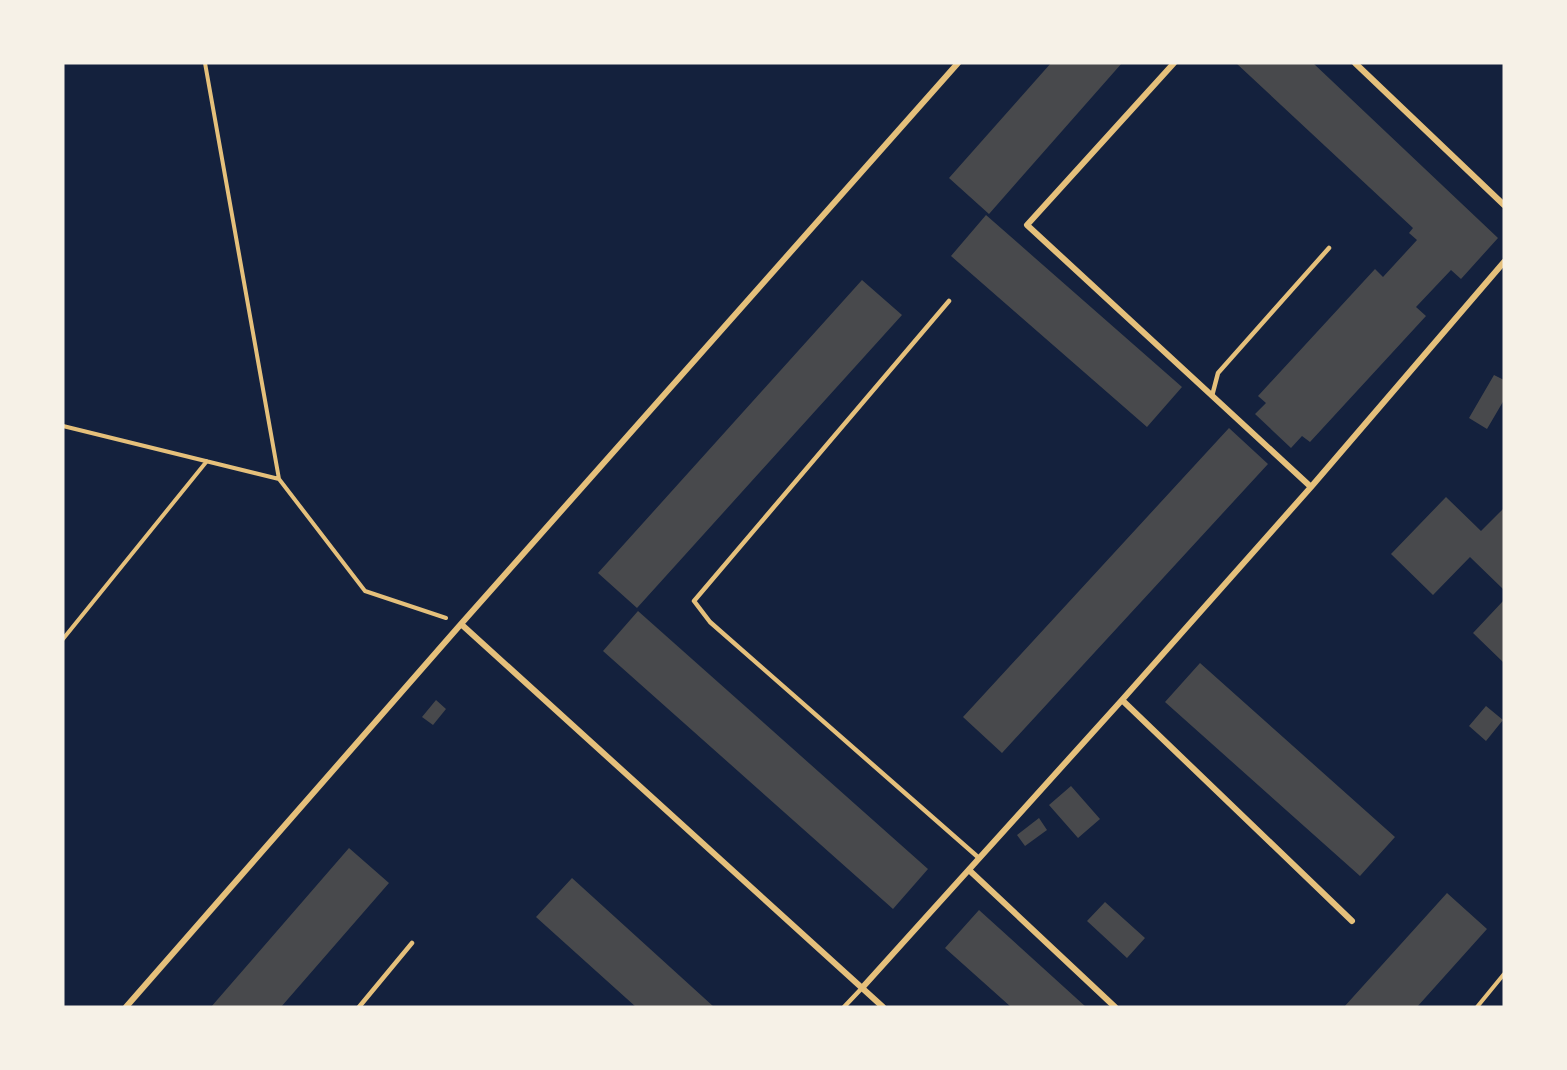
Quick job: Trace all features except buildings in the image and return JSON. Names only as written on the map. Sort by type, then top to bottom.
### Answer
[{"type":"street","points":[[126,1007],[460,624],[958,63]]},
{"type":"street","points":[[1174,63],[1027,225],[1311,487]]},
{"type":"street","points":[[1355,63],[1504,205]]},
{"type":"street","points":[[862,988],[1311,487],[1504,262]]},
{"type":"street","points":[[460,624],[883,1007]]},
{"type":"street","points":[[1122,700],[1352,921]]},
{"type":"street","points":[[969,870],[1115,1007]]},
{"type":"lane","points":[[1212,396],[1218,373],[1329,248]]},
{"type":"lane","points":[[949,301],[693,600],[710,622],[979,858]]},
{"type":"lane","points":[[359,1007],[412,943]]},
{"type":"lane","points":[[844,1007],[862,988]]},
{"type":"path","points":[[206,63],[279,480],[365,591],[460,624]]},
{"type":"path","points":[[63,426],[279,480]]},
{"type":"path","points":[[63,639],[207,462]]},
{"type":"path","points":[[1477,1007],[1504,974]]}]
